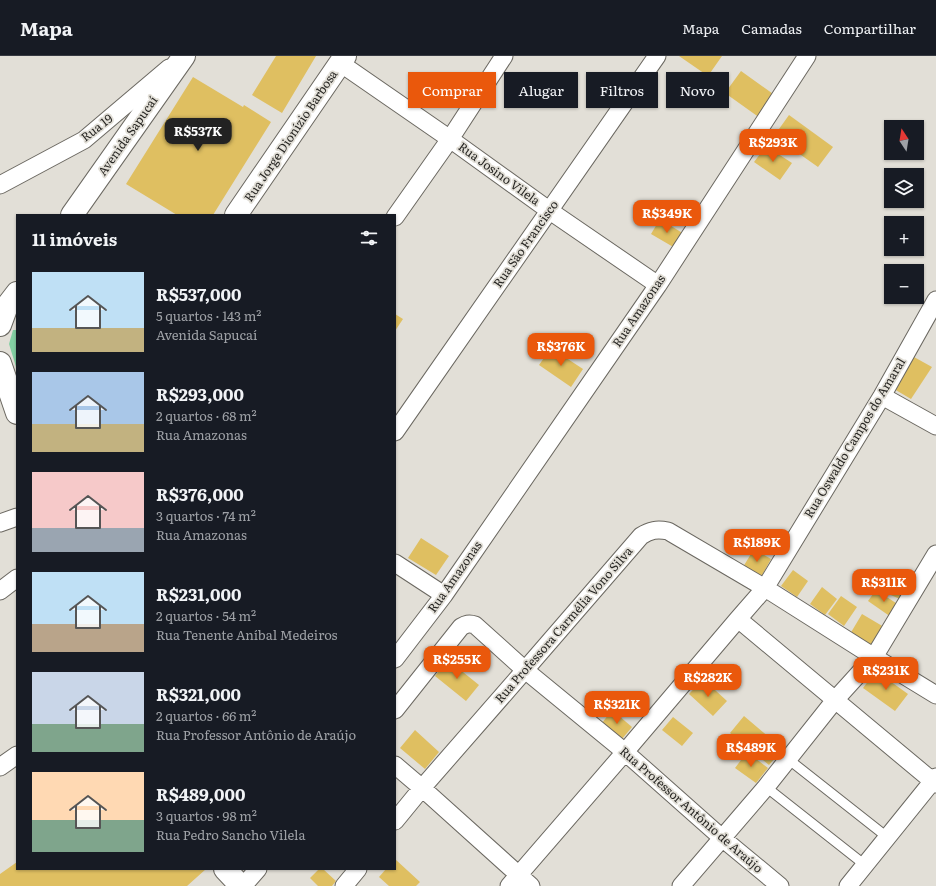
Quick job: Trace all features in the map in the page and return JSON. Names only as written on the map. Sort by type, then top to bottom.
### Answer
[{"type":"main road","name":"Avenida Sapucaí","points":[[73,214],[183,56]]},
{"type":"main road","name":"Rua Jorge Dionízio Barbosa","points":[[237,214],[343,60]]},
{"type":"main road","points":[[0,363],[16,410]]},
{"type":"main road","points":[[226,870],[242,886]]},
{"type":"street","name":"Rua 19","points":[[0,185],[84,140],[183,56]]},
{"type":"street","points":[[396,216],[450,139],[504,56]]},
{"type":"street","name":"Rua São Francisco","points":[[396,431],[658,56]]},
{"type":"street","name":"Rua Amazonas","points":[[396,658],[444,595],[658,285],[808,56]]},
{"type":"street","name":"Rua Josino Vilela","points":[[343,60],[550,211],[658,285]]},
{"type":"street","name":"Rua Oswaldo Campos do Amaral","points":[[514,880],[765,588],[882,396],[936,300]]},
{"type":"street","points":[[882,396],[936,426]]},
{"type":"street","points":[[0,523],[16,517]]},
{"type":"street","name":"Rua Professora Carmélia Vono Silva","points":[[396,820],[641,536],[648,531],[668,531],[765,588],[936,695]]},
{"type":"street","points":[[681,886],[766,787],[835,700],[874,657],[936,554]]},
{"type":"street","points":[[396,564],[444,595]]},
{"type":"street","points":[[0,591],[16,579]]},
{"type":"street","points":[[738,619],[935,781],[887,837],[848,886]]},
{"type":"street","name":"Rua Professor Antônio de Araújo","points":[[396,709],[461,627],[465,624],[471,623],[525,670],[625,752],[722,838],[780,886]]},
{"type":"street","points":[[0,767],[16,755]]},
{"type":"street","points":[[396,766],[422,788],[514,880],[531,886]]},
{"type":"street","points":[[242,886],[257,870]]},
{"type":"street","points":[[344,886],[357,870]]},
{"type":"lane","points":[[788,759],[887,837]]},
{"type":"lane","points":[[766,787],[865,865]]},
{"type":"green space","points":[[13,330],[16,330],[16,367],[9,344]]},
{"type":"building","points":[[276,56],[316,56],[282,113],[252,95]]},
{"type":"building","points":[[679,56],[722,56],[711,72],[702,72]]},
{"type":"building","points":[[741,71],[776,96],[760,118],[729,96],[729,88]]},
{"type":"building","points":[[193,77],[243,107],[244,105],[271,122],[214,214],[175,214],[126,184]]},
{"type":"building","points":[[789,115],[833,147],[818,167],[774,136]]},
{"type":"building","points":[[766,146],[792,163],[780,180],[754,162]]},
{"type":"building","points":[[660,219],[684,234],[675,248],[651,234]]},
{"type":"building","points":[[396,315],[403,319],[396,330]]},
{"type":"building","points":[[551,348],[583,369],[571,387],[539,365]]},
{"type":"building","points":[[914,357],[932,367],[911,399],[894,389]]},
{"type":"building","points":[[421,538],[449,556],[436,575],[408,558]]},
{"type":"building","points":[[754,549],[771,559],[761,577],[743,567]]},
{"type":"building","points":[[793,570],[808,581],[797,597],[781,586]]},
{"type":"building","points":[[887,571],[908,581],[900,599],[879,590]]},
{"type":"building","points":[[822,587],[837,599],[825,615],[810,604]]},
{"type":"building","points":[[876,590],[899,605],[891,617],[868,601]]},
{"type":"building","points":[[841,596],[857,607],[844,626],[828,614]]},
{"type":"building","points":[[862,614],[884,627],[872,647],[850,634]]},
{"type":"building","points":[[448,660],[479,685],[466,701],[435,676]]},
{"type":"building","points":[[876,671],[908,694],[895,711],[863,688]]},
{"type":"building","points":[[703,679],[727,701],[713,716],[689,694]]},
{"type":"building","points":[[612,710],[632,727],[622,739],[602,723]]},
{"type":"building","points":[[744,716],[783,749],[769,765],[730,733]]},
{"type":"building","points":[[673,717],[693,733],[682,746],[662,730]]},
{"type":"building","points":[[415,730],[439,752],[425,769],[400,748]]},
{"type":"building","points":[[747,752],[768,768],[756,783],[735,768]]},
{"type":"building","points":[[396,860],[420,882],[416,886],[389,886],[379,877],[385,870],[396,870]]},
{"type":"building","points":[[16,863],[16,870],[205,870],[187,886],[0,886],[0,874]]},
{"type":"building","points":[[318,870],[324,870],[336,881],[332,886],[318,886],[310,878]]}]
